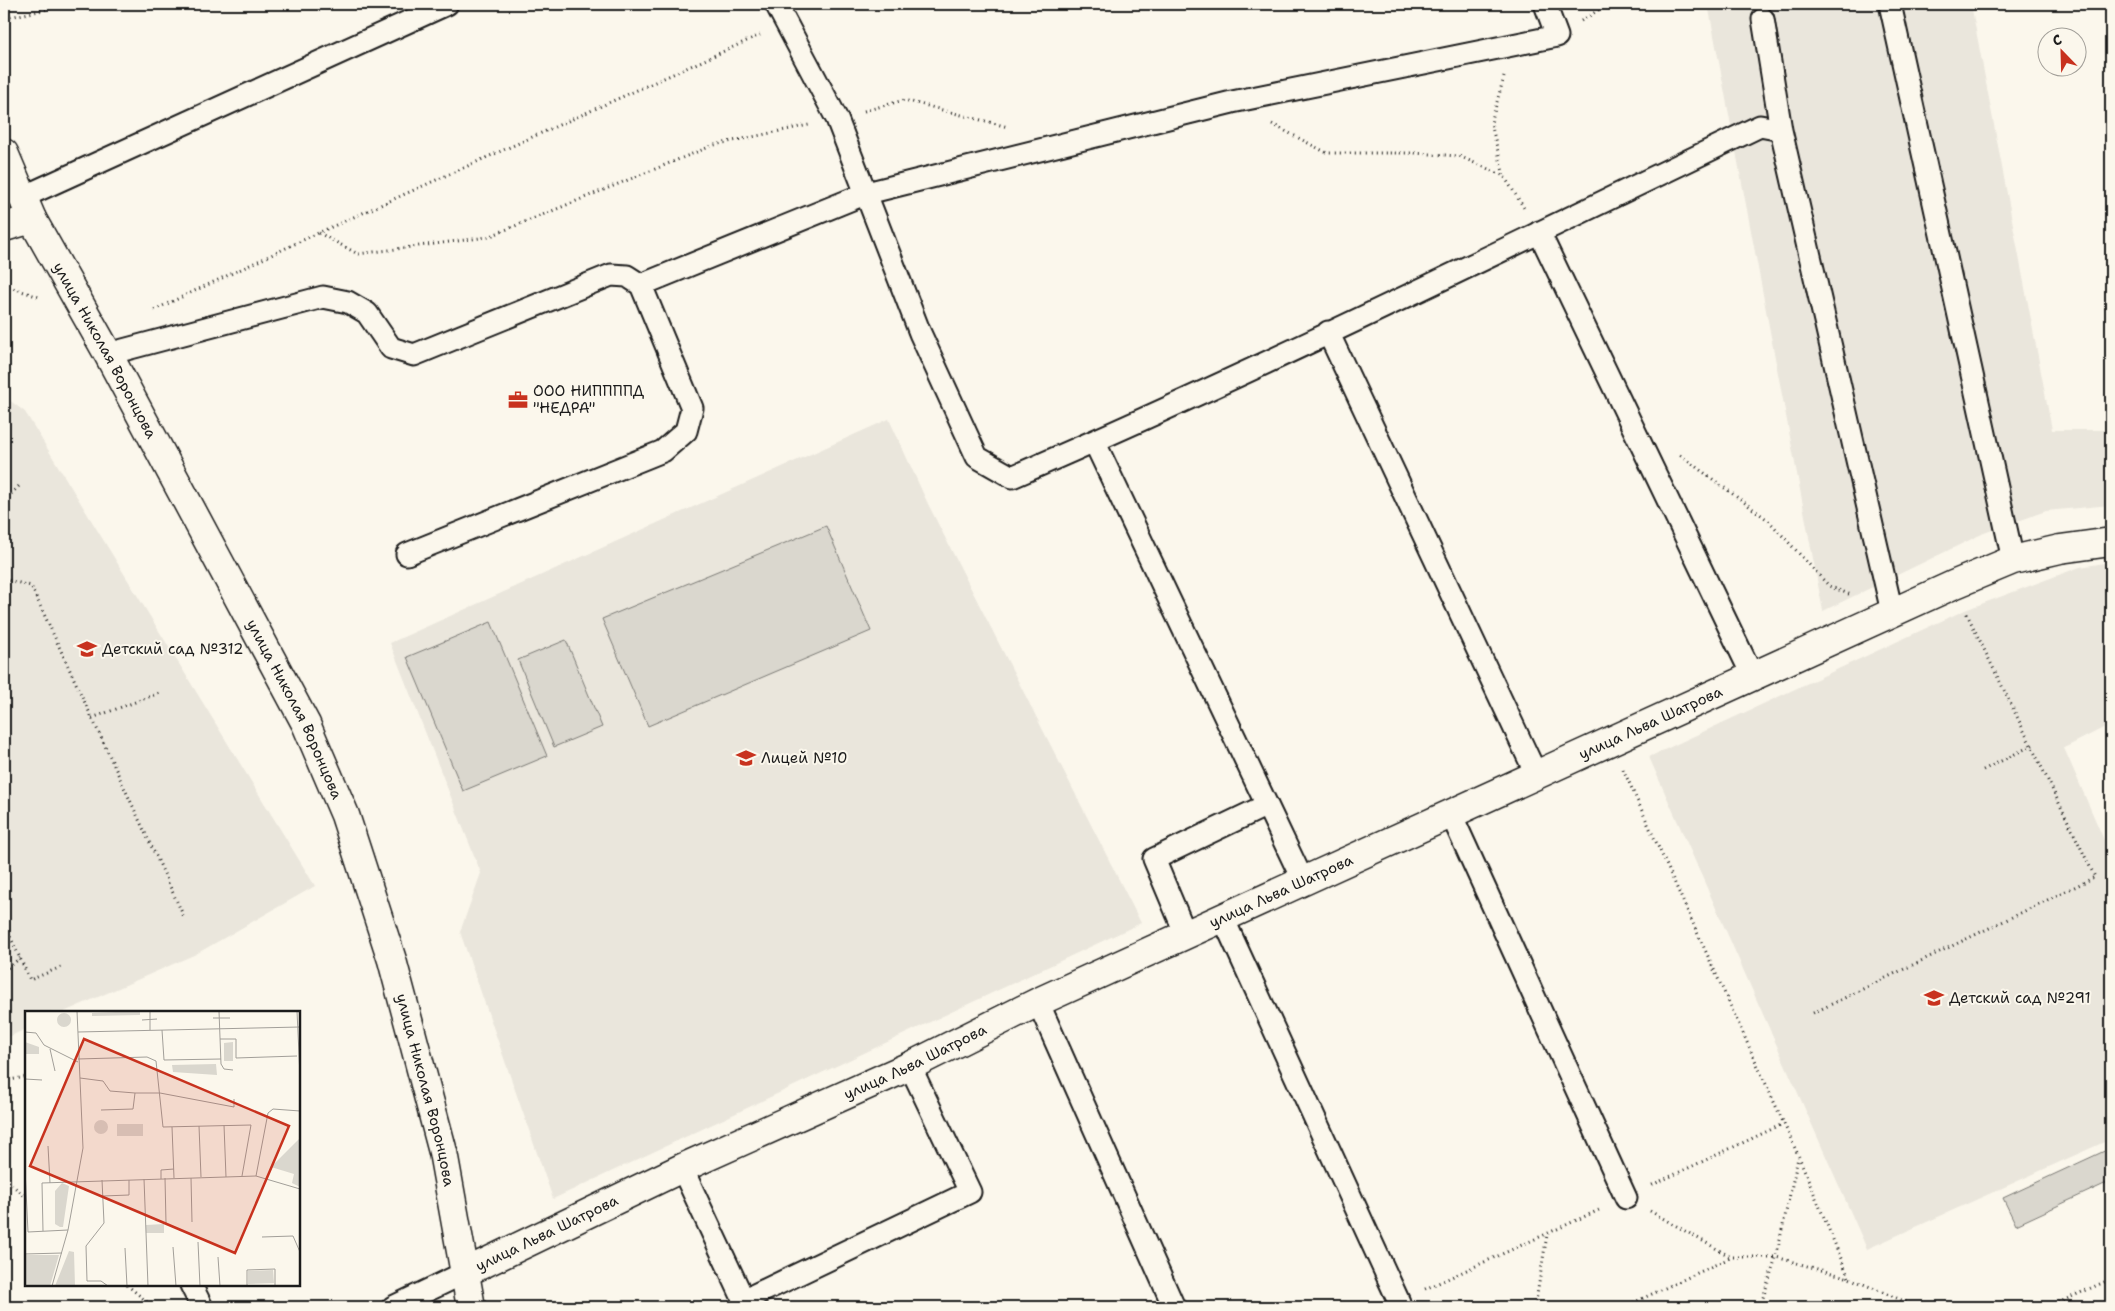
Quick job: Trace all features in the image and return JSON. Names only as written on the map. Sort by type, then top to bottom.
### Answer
[{"type":"street","name":"улица Николая Воронцова","points":[[4,154],[27,208],[108,354],[306,724],[345,815],[392,960],[443,1152],[471,1307]]},
{"type":"street","points":[[4,227],[27,208]]},
{"type":"street","name":"улица Льва Шатрова","points":[[464,1273],[682,1168],[910,1066],[1038,1002],[1892,612],[2013,560],[2060,549],[2111,542]]},
{"type":"lane","points":[[27,208],[447,4]]},
{"type":"lane","points":[[776,4],[837,119],[920,333],[978,457],[1012,477],[1328,332],[1760,126],[1781,130]]},
{"type":"lane","points":[[641,285],[867,193],[1232,102],[1558,36],[1545,4]]},
{"type":"lane","points":[[1890,4],[2013,560]]},
{"type":"lane","points":[[1763,18],[1781,130],[1892,612]]},
{"type":"lane","points":[[1539,232],[1753,677]]},
{"type":"lane","points":[[108,354],[323,297],[348,302],[367,313],[391,348],[414,355],[611,275],[627,276],[641,285],[692,408],[686,431],[663,451],[407,554]]},
{"type":"lane","points":[[1328,332],[1536,774]]},
{"type":"lane","points":[[1094,441],[1303,882]]},
{"type":"lane","points":[[1186,935],[1154,859],[1267,805]]},
{"type":"lane","points":[[1451,814],[1626,1198]]},
{"type":"lane","points":[[1223,918],[1398,1302]]},
{"type":"lane","points":[[1038,1002],[1174,1307]]},
{"type":"lane","points":[[682,1168],[746,1304],[970,1192],[910,1066]]},
{"type":"lane","points":[[393,1307],[464,1273]]},
{"type":"lane","points":[[192,1286],[202,1307]]},
{"type":"path","points":[[4,14],[5,18],[72,4]]},
{"type":"path","points":[[150,312],[318,233],[785,24]]},
{"type":"path","points":[[1513,45],[1491,123],[1504,176],[1539,232]]},
{"type":"path","points":[[318,233],[358,254],[488,237],[714,145],[837,119],[904,100],[1015,128]]},
{"type":"path","points":[[1232,102],[1327,153],[1414,153],[1459,156],[1504,176]]},
{"type":"path","points":[[4,285],[39,297],[46,304]]},
{"type":"path","points":[[1675,452],[1768,520],[1829,586],[1892,612]]},
{"type":"path","points":[[4,501],[20,485]]},
{"type":"path","points":[[4,580],[32,586],[185,919]]},
{"type":"path","points":[[1812,1013],[2095,877],[2033,745],[1953,585]]},
{"type":"path","points":[[92,718],[162,692]]},
{"type":"path","points":[[1983,770],[2033,745]]},
{"type":"path","points":[[1620,762],[1799,1157],[1849,1278]]},
{"type":"path","points":[[4,923],[30,980],[61,967]]},
{"type":"path","points":[[4,971],[20,958]]},
{"type":"path","points":[[4,1081],[25,1077]]},
{"type":"path","points":[[1398,1302],[1783,1124]]},
{"type":"path","points":[[1760,1307],[1776,1258],[1799,1157]]},
{"type":"path","points":[[4,1178],[25,1196]]},
{"type":"path","points":[[1626,1198],[1732,1257]]},
{"type":"path","points":[[1534,1307],[1547,1234]]},
{"type":"path","points":[[1624,1307],[1732,1257],[1776,1258],[1849,1278],[1918,1307]]},
{"type":"path","points":[[2049,1307],[2111,1279]]},
{"type":"path","points":[[128,1286],[152,1307]]},
{"type":"shaded area","points":[[1708,4],[1971,4],[2052,430],[2111,430],[2111,505],[2046,511],[1984,533],[1823,611]]},
{"type":"shaded area","name":"Детский сад №312","points":[[4,396],[25,412],[315,886],[196,954],[66,1011],[25,1011],[25,1029],[4,1039]]},
{"type":"shaded area","name":"Лицей №10","points":[[889,419],[928,504],[1141,923],[553,1199],[460,932],[481,873],[390,643]]},
{"type":"shaded area","points":[[826,526],[871,631],[648,726],[602,619]]},
{"type":"shaded area","name":"Детский сад №291","points":[[2111,562],[2111,724],[2064,748],[2111,856],[2111,1139],[1867,1249],[1649,757],[1965,610],[2080,567]]},
{"type":"shaded area","points":[[491,622],[547,756],[463,791],[407,657]]},
{"type":"shaded area","points":[[566,640],[602,727],[554,747],[518,660]]},
{"type":"shaded area","points":[[2111,1148],[2111,1181],[2016,1225],[2003,1198]]},
{"type":"place","name":"ООО НИППППД \"НЕДРА\"","points":[[518,400]]},
{"type":"place","name":"Детский сад №312","points":[[87,649]]},
{"type":"place","name":"Лицей №10","points":[[746,758]]},
{"type":"place","name":"Детский сад №291","points":[[1934,998]]}]
